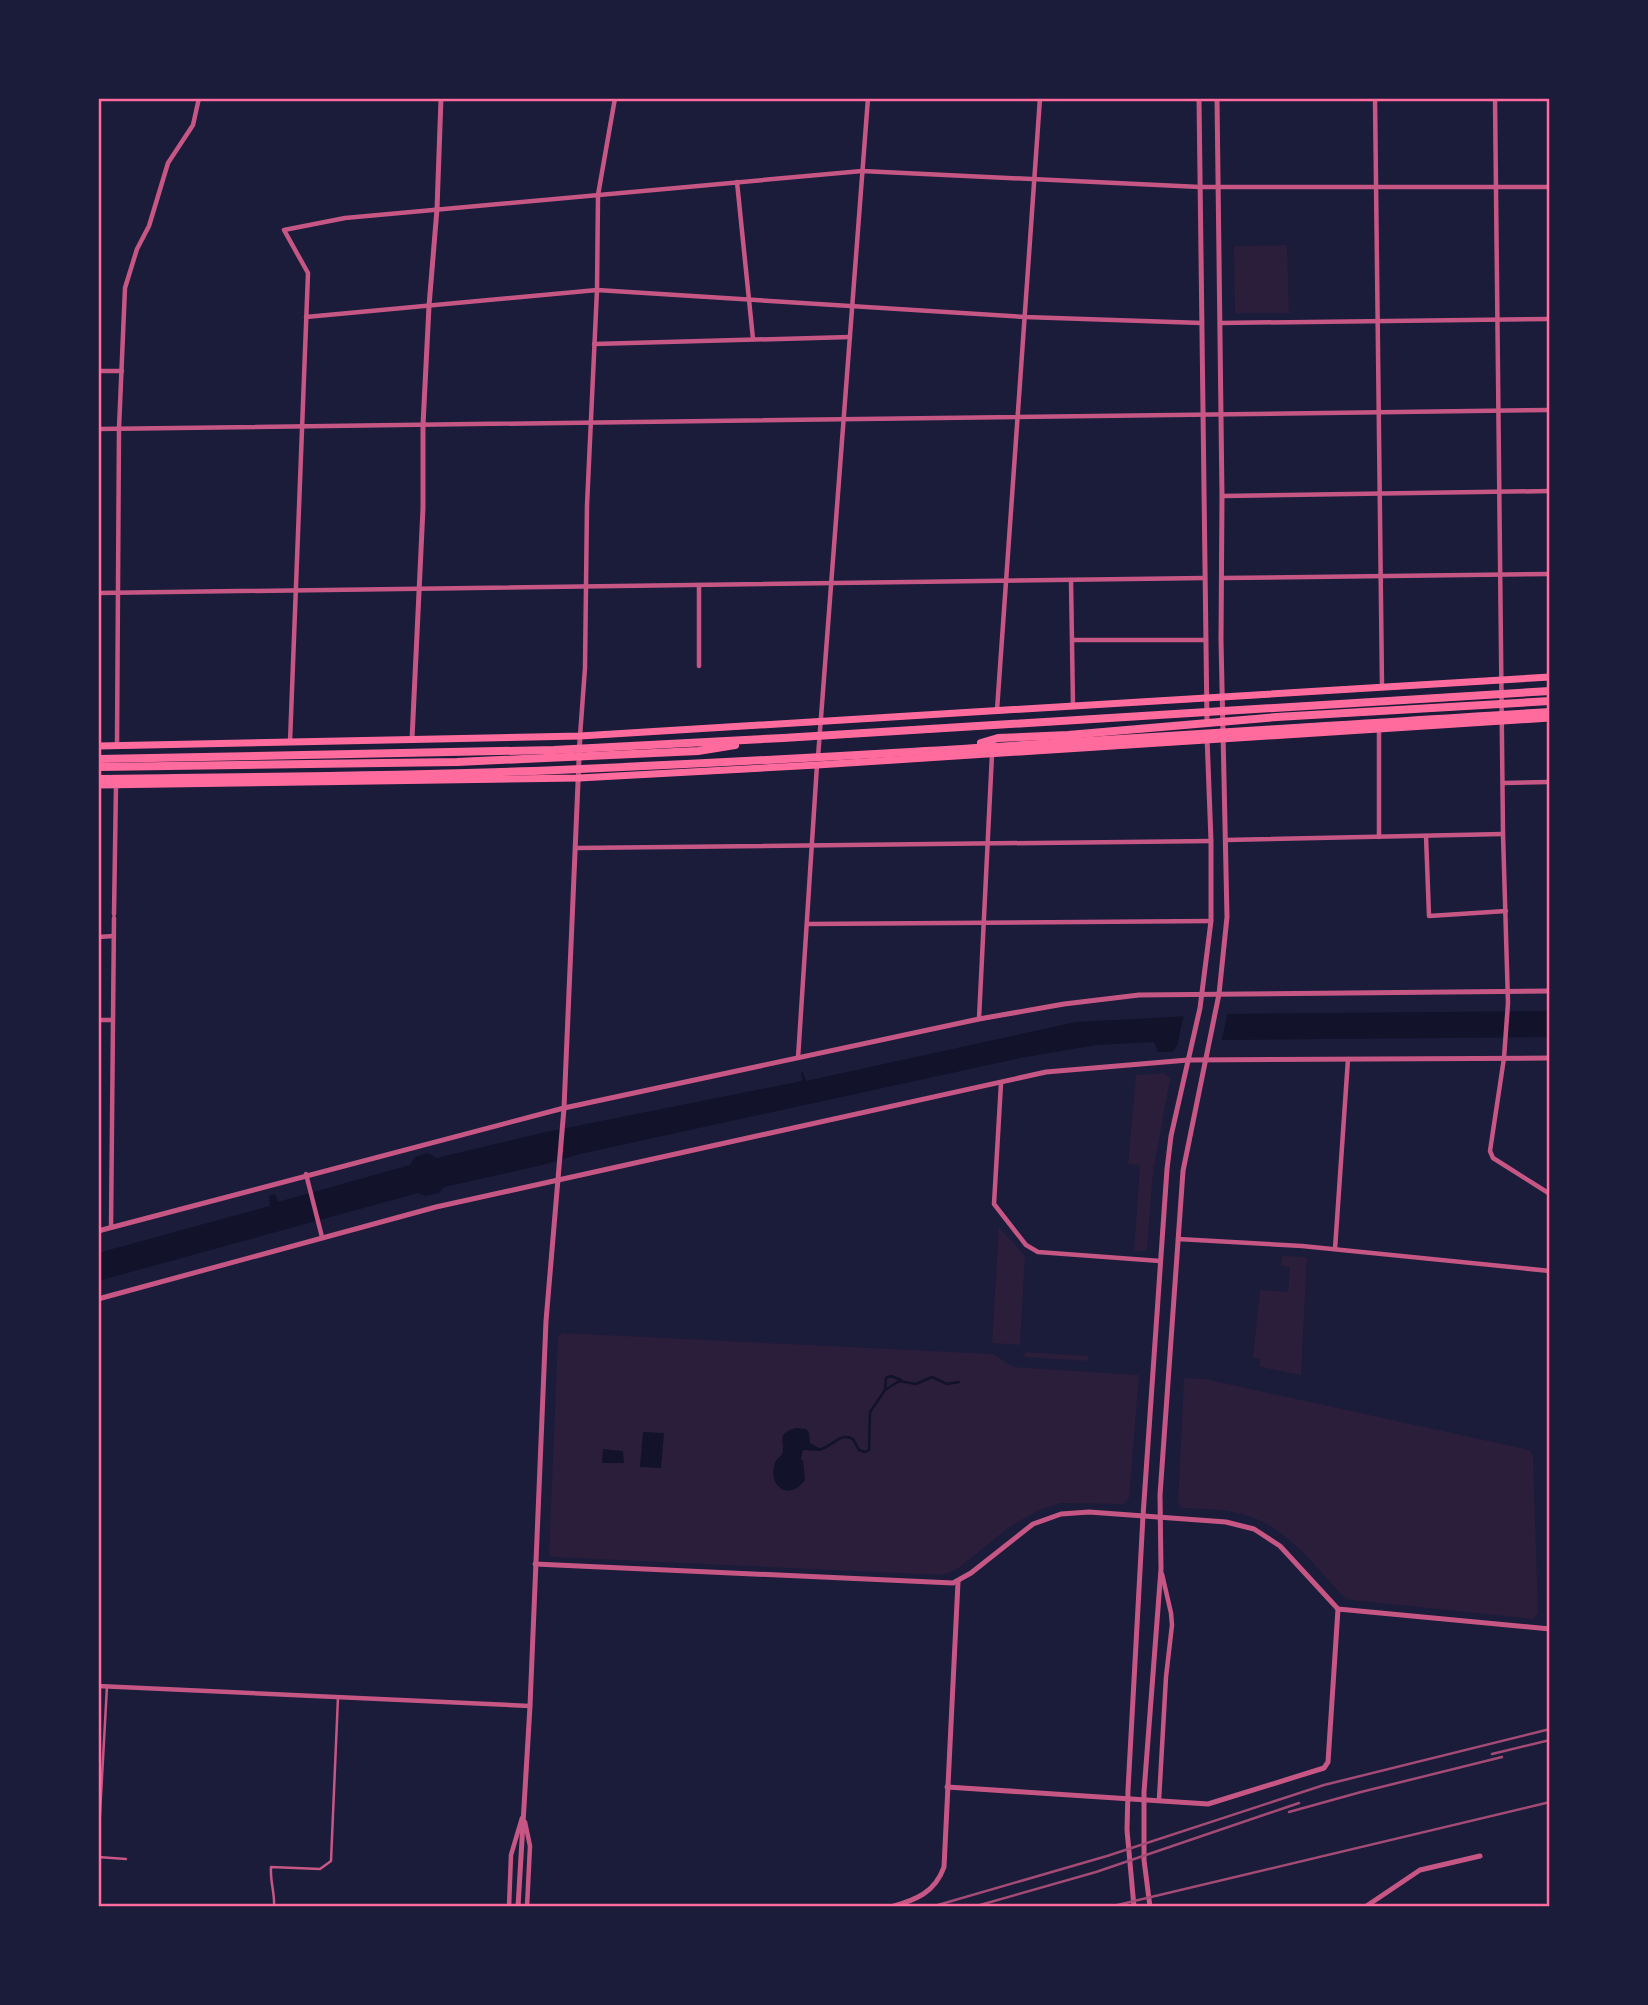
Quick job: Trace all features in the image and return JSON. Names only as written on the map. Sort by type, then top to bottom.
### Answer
[{"type":"highway","points":[[98,758],[444,753],[783,738],[1550,691]]},
{"type":"highway","points":[[963,748],[998,738],[1277,717],[1550,701]]},
{"type":"highway","points":[[98,779],[555,770],[1550,712]]},
{"type":"highway","points":[[98,766],[457,762],[698,751],[783,738]]},
{"type":"main road","points":[[98,746],[580,736],[1550,677]]},
{"type":"main road","points":[[98,785],[579,778],[1550,718]]},
{"type":"street","points":[[117,746],[119,428],[125,288],[168,163],[193,125],[199,98]]},
{"type":"street","points":[[412,739],[423,508],[423,425],[437,209],[440,98]]},
{"type":"street","points":[[518,1907],[530,1706],[545,1321],[564,1108],[585,668],[587,505],[597,290],[598,195],[615,98]]},
{"type":"street","points":[[798,1058],[817,765],[868,98]]},
{"type":"street","points":[[997,711],[1040,98]]},
{"type":"street","points":[[1133,1907],[1127,1830],[1143,1516],[1160,1261],[1171,1136],[1200,1008],[1211,921],[1212,841],[1207,738],[1199,98]]},
{"type":"street","points":[[1150,1907],[1143,1830],[1148,1723],[1161,1569],[1160,1495],[1183,1171],[1219,994],[1227,917],[1217,98]]},
{"type":"street","points":[[1375,98],[1382,686]]},
{"type":"street","points":[[1495,98],[1503,834],[1508,1003],[1504,1058],[1490,1152],[1493,1158],[1550,1194]]},
{"type":"street","points":[[290,743],[308,273],[284,230],[345,218],[862,171],[1218,188],[1550,187]]},
{"type":"street","points":[[737,182],[753,339]]},
{"type":"street","points":[[306,317],[597,290],[1024,317],[1202,323]]},
{"type":"street","points":[[1220,323],[1550,319]]},
{"type":"street","points":[[594,344],[850,337]]},
{"type":"street","points":[[98,371],[122,371]]},
{"type":"street","points":[[98,429],[1550,410]]},
{"type":"street","points":[[1222,496],[1550,491]]},
{"type":"street","points":[[1222,578],[1550,573]]},
{"type":"street","points":[[98,593],[1205,578]]},
{"type":"street","points":[[1071,580],[1073,707]]},
{"type":"street","points":[[699,585],[699,666]]},
{"type":"street","points":[[1073,640],[1206,640]]},
{"type":"street","points":[[1379,837],[1380,730]]},
{"type":"street","points":[[979,1019],[992,753]]},
{"type":"street","points":[[1503,783],[1550,782]]},
{"type":"street","points":[[111,1227],[116,785]]},
{"type":"street","points":[[1226,840],[1503,834]]},
{"type":"street","points":[[1426,836],[1429,916],[1506,911]]},
{"type":"street","points":[[575,848],[1212,841]]},
{"type":"street","points":[[807,924],[1211,921]]},
{"type":"street","points":[[98,937],[114,936]]},
{"type":"street","points":[[98,1231],[564,1108],[979,1019],[1107,998],[1202,994],[1550,991]]},
{"type":"street","points":[[98,1020],[113,1020]]},
{"type":"street","points":[[98,1299],[436,1207],[1046,1072],[1188,1060],[1550,1058]]},
{"type":"street","points":[[1335,1249],[1348,1059]]},
{"type":"street","points":[[1001,1083],[993,1204],[1026,1245],[1038,1252],[1160,1261]]},
{"type":"street","points":[[306,1174],[322,1237]]},
{"type":"street","points":[[1178,1239],[1335,1249],[1550,1271]]},
{"type":"street","points":[[1550,1437],[1550,1504]]},
{"type":"street","points":[[535,1564],[958,1582],[1033,1524],[1061,1514],[1089,1512],[1227,1522],[1254,1529],[1280,1546],[1338,1609],[1550,1629]]},
{"type":"street","points":[[1159,1800],[1166,1677],[1172,1625],[1161,1569]]},
{"type":"street","points":[[891,1907],[929,1892],[944,1867],[958,1582]]},
{"type":"street","points":[[947,1787],[1208,1804],[1324,1768],[1328,1762],[1338,1609]]},
{"type":"street","points":[[98,1686],[530,1706]]},
{"type":"street","points":[[509,1907],[511,1855],[523,1814]]},
{"type":"street","points":[[523,1814],[530,1846],[527,1907]]},
{"type":"street","points":[[1365,1907],[1420,1870],[1480,1856]]},
{"type":"lane","points":[[98,1850],[107,1686]]},
{"type":"lane","points":[[274,1907],[270,1885],[271,1867],[320,1869],[331,1861],[338,1697]]},
{"type":"lane","points":[[98,1857],[127,1859]]},
{"type":"shaded area","points":[[1287,245],[1289,313],[1235,313],[1234,246]]},
{"type":"shaded area","points":[[1550,1011],[1550,1037],[1221,1040],[1177,1046],[1172,1052],[1158,1052],[1154,1042],[1096,1045],[1020,1058],[580,1154],[444,1187],[439,1193],[425,1196],[418,1193],[98,1281],[98,1253],[270,1206],[269,1196],[275,1194],[278,1202],[410,1165],[415,1157],[428,1153],[437,1158],[546,1132],[802,1081],[803,1072],[806,1081],[1076,1022],[1229,1014]]},
{"type":"shaded area","points":[[1164,1073],[1170,1079],[1153,1172],[1147,1248],[1144,1251],[1134,1251],[1140,1165],[1128,1164],[1136,1075]]},
{"type":"shaded area","points":[[999,1227],[1025,1256],[1020,1345],[992,1343]]},
{"type":"shaded area","points":[[1282,1256],[1307,1257],[1301,1375],[1260,1367],[1260,1359],[1253,1358],[1260,1290],[1288,1292],[1290,1267],[1281,1266]]},
{"type":"shaded area","points":[[563,1333],[993,1354],[1013,1367],[1139,1375],[1129,1498],[1124,1504],[1061,1503],[1039,1510],[1009,1527],[956,1570],[941,1575],[552,1557],[549,1554],[558,1336]]},
{"type":"shaded area","points":[[1025,1352],[1088,1356],[1088,1361],[1024,1357]]},
{"type":"shaded area","points":[[1184,1378],[1205,1379],[1529,1450],[1533,1455],[1538,1614],[1532,1619],[1351,1600],[1343,1596],[1310,1559],[1272,1527],[1235,1512],[1182,1508],[1178,1503]]},
{"type":"shaded area","points":[[796,1428],[806,1429],[810,1443],[821,1451],[803,1450],[801,1459],[805,1480],[799,1487],[786,1491],[776,1484],[773,1471],[782,1454],[783,1436]]},
{"type":"shaded area","points":[[643,1432],[664,1433],[661,1468],[640,1467]]},
{"type":"shaded area","points":[[603,1449],[623,1451],[624,1463],[602,1463]]},
{"type":"pier","points":[[1228,1011],[1221,1044],[1177,1047],[1184,1013]]},
{"type":"waterway","points":[[885,1390],[886,1378],[891,1376],[901,1380]]},
{"type":"waterway","points":[[821,1449],[840,1438],[848,1437],[853,1439],[859,1450],[869,1450],[870,1412],[885,1390],[899,1381],[916,1384],[932,1377],[947,1384],[959,1382]]},
{"type":"railway","points":[[931,1907],[1107,1856],[1324,1785],[1550,1729]]},
{"type":"railway","points":[[1492,1754],[1550,1740]]},
{"type":"railway","points":[[1289,1812],[1502,1757]]},
{"type":"railway","points":[[1109,1907],[1550,1802]]},
{"type":"railway","points":[[973,1907],[1096,1872],[1299,1803]]}]
